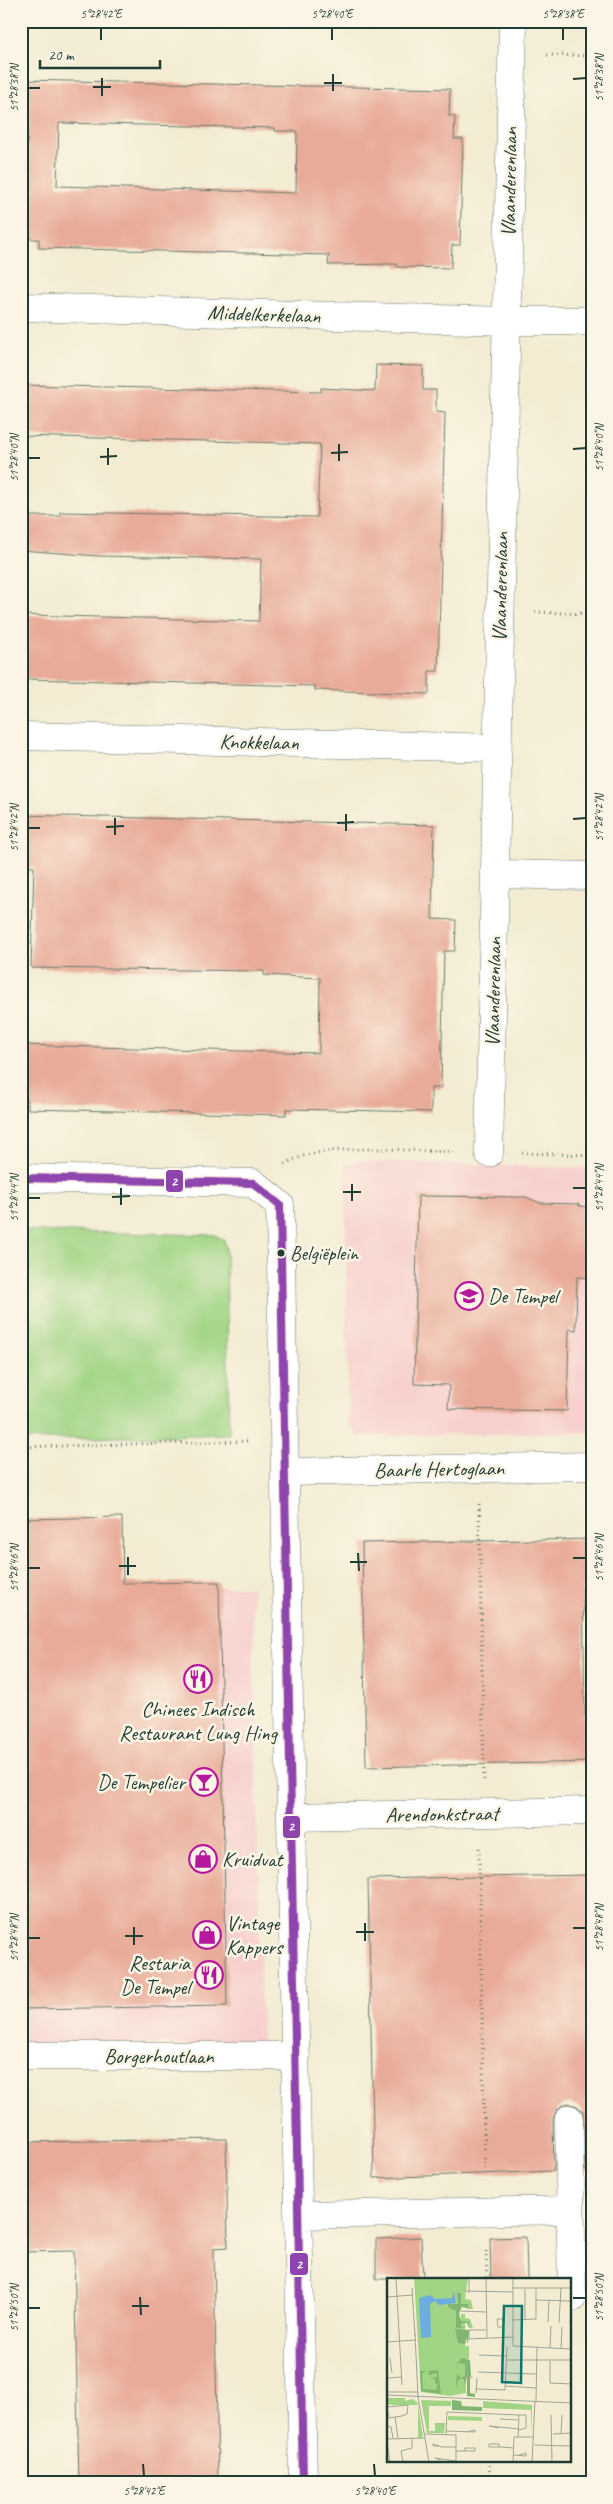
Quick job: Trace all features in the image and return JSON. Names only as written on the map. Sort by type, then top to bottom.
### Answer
[{"type":"street","name":"Vlaanderenlaan","points":[[489,1153],[513,21]]},
{"type":"street","name":"Middelkerkelaan","points":[[21,307],[506,321],[592,321]]},
{"type":"street","name":"Knokkelaan","points":[[21,736],[497,748]]},
{"type":"street","points":[[496,874],[592,876]]},
{"type":"street","points":[[21,1178],[252,1184],[280,1205],[303,2483]]},
{"type":"street","name":"Baarle Hertoglaan","points":[[286,1472],[592,1466]]},
{"type":"street","name":"Arendonkstraat","points":[[292,1817],[592,1811]]},
{"type":"street","name":"Borgerhoutlaan","points":[[21,2056],[296,2056]]},
{"type":"street","points":[[569,2119],[572,2298]]},
{"type":"street","points":[[299,2215],[570,2210]]},
{"type":"path","points":[[512,54],[592,56]]},
{"type":"path","points":[[500,611],[592,614]]},
{"type":"path","points":[[252,1184],[295,1157],[344,1150],[592,1155]]},
{"type":"path","points":[[21,1447],[251,1441]]},
{"type":"path","points":[[479,1510],[484,1772]]},
{"type":"path","points":[[478,1813],[486,2278]]},
{"type":"path","points":[[489,2462],[490,2483]]},
{"type":"shaded area","name":"De Tempel","points":[[355,1161],[592,1168],[592,1432],[358,1436],[348,1423],[345,1165]]},
{"type":"shaded area","points":[[252,1587],[262,2045],[21,2044],[21,1589]]},
{"type":"green space","points":[[21,1231],[215,1235],[224,1240],[226,1249],[229,1434],[21,1440]]},
{"type":"building","points":[[21,80],[450,89],[449,116],[455,116],[454,139],[463,139],[460,245],[452,245],[451,268],[397,267],[397,264],[328,265],[329,255],[39,248],[39,239],[21,239],[21,186],[25,186],[28,122],[21,122]],"holes":[[[59,123],[275,128],[275,131],[297,131],[296,193],[57,186]]]},
{"type":"building","points":[[376,365],[423,366],[423,390],[436,390],[436,412],[445,413],[438,671],[429,671],[429,694],[315,690],[315,686],[25,679],[25,670],[21,670],[21,615],[259,621],[261,559],[98,556],[21,550],[21,516],[60,516],[60,512],[317,517],[320,444],[21,436],[21,385],[321,392],[321,388],[375,391]]},
{"type":"building","points":[[21,815],[434,825],[432,919],[456,920],[455,951],[444,951],[441,1088],[431,1088],[431,1112],[286,1109],[286,1115],[28,1109],[28,1100],[21,1099],[21,1045],[319,1053],[320,978],[264,975],[264,971],[31,968],[34,867],[21,866]]},
{"type":"building","points":[[418,1196],[526,1197],[540,1203],[579,1204],[579,1206],[592,1207],[592,1278],[577,1277],[576,1330],[569,1329],[567,1411],[448,1409],[449,1385],[414,1384]]},
{"type":"building","points":[[122,1517],[123,1583],[219,1582],[227,2006],[21,2009],[21,1519]]},
{"type":"building","points":[[592,1539],[592,1586],[583,1586],[585,1716],[592,1716],[592,1762],[366,1767],[362,1543]]},
{"type":"building","points":[[590,1875],[592,2170],[585,2171],[583,2111],[577,2106],[568,2103],[556,2111],[553,2119],[554,2171],[374,2178],[368,1879]]},
{"type":"building","points":[[226,2139],[228,2247],[214,2248],[218,2483],[79,2483],[74,2251],[21,2252],[21,2142]]},
{"type":"building","points":[[421,2237],[423,2278],[376,2279],[376,2239]]},
{"type":"building","points":[[526,2237],[527,2278],[491,2278],[490,2238]]},
{"type":"transit line","name":"2","points":[[21,1178],[253,1183]]},
{"type":"transit line","name":"2","points":[[253,1183],[280,1205],[303,2483]]},
{"type":"place","name":"Belgiëplein","points":[[281,1253]]},
{"type":"place","name":"De Tempel","points":[[469,1296]]},
{"type":"place","name":"Chinees Indisch Restaurant Lung Hing","points":[[198,1679]]},
{"type":"place","name":"De Tempelier","points":[[204,1782]]},
{"type":"place","name":"Kruidvat","points":[[203,1859]]},
{"type":"place","name":"Vintage Kappers","points":[[207,1935]]},
{"type":"place","name":"Restaria De Tempel","points":[[209,1975]]}]
